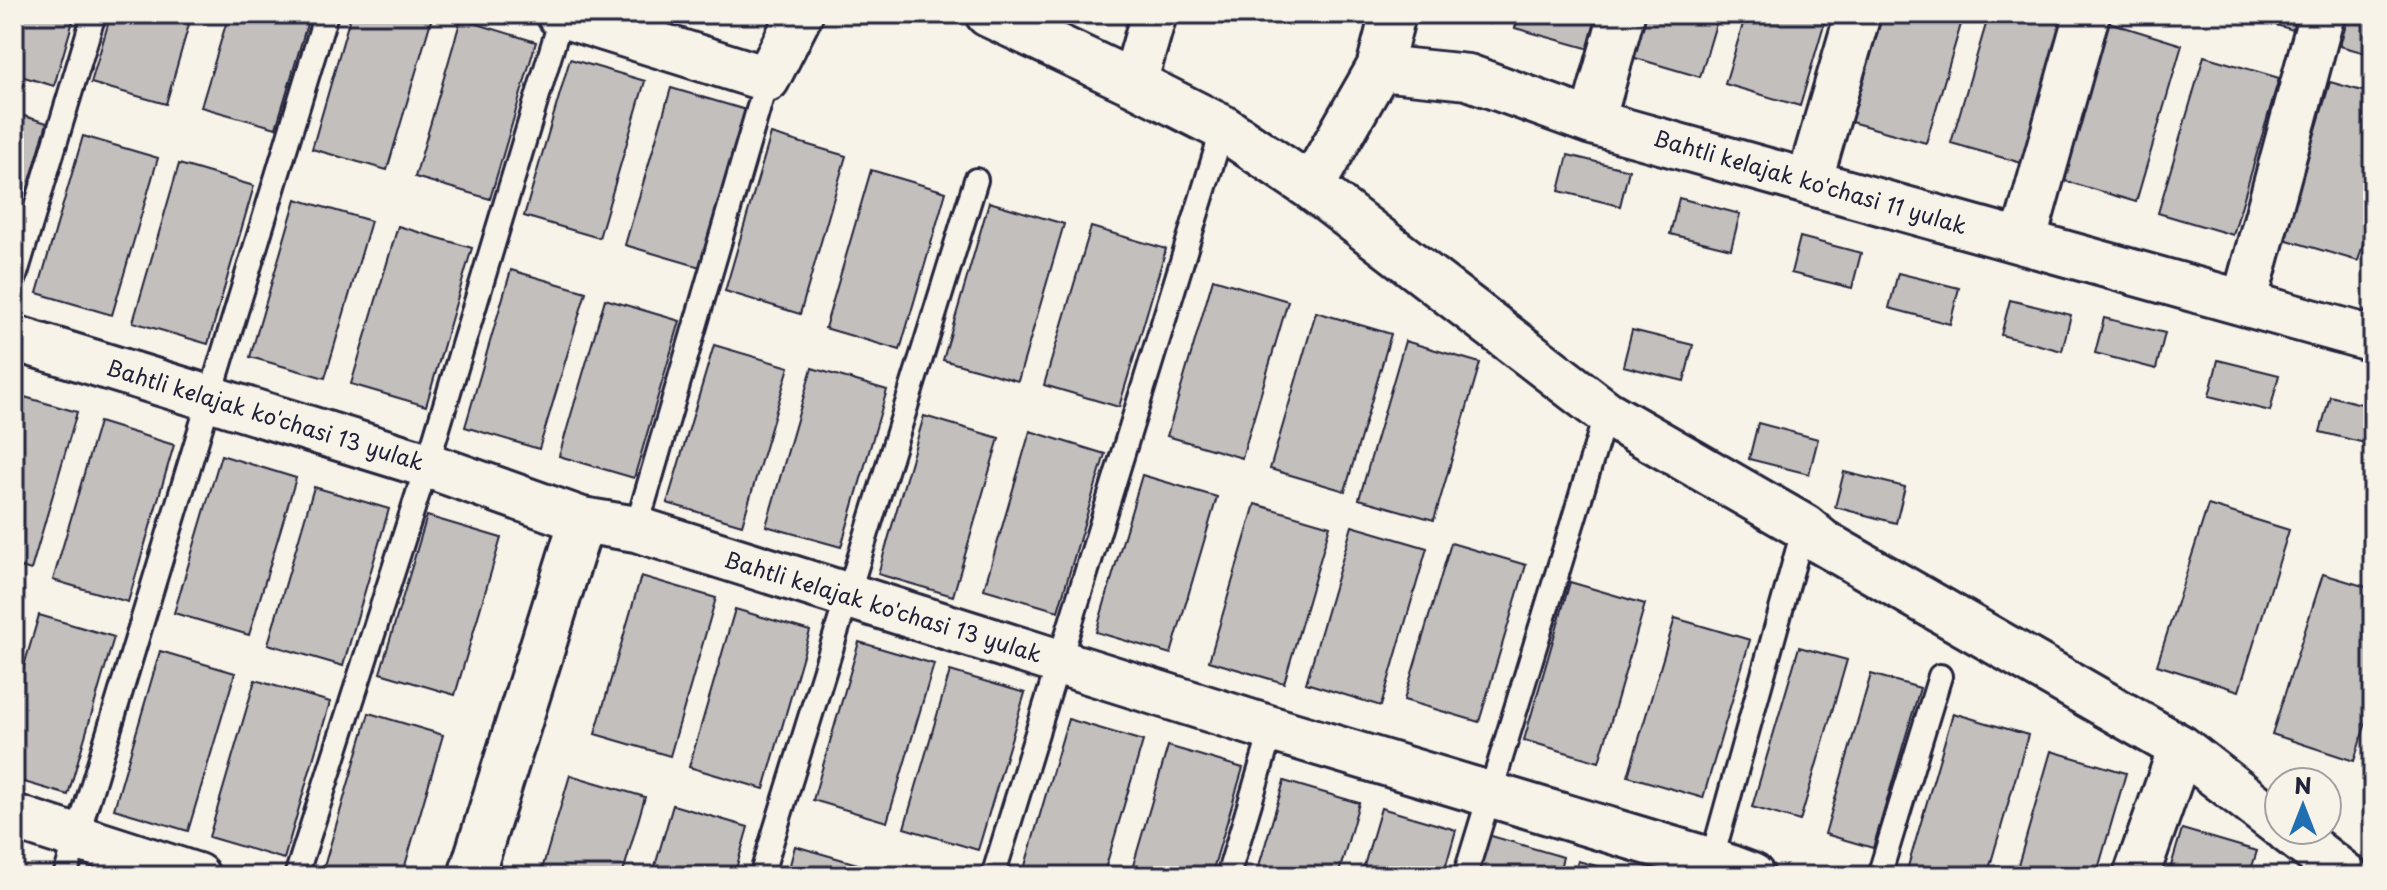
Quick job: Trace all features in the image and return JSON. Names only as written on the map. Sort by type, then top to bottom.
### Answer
[{"type":"street","points":[[560,14],[767,79],[800,14]]},
{"type":"street","points":[[988,14],[1223,128],[1311,187],[1606,413],[1804,527],[1822,542],[2181,748],[2263,812]]},
{"type":"street","points":[[1134,83],[1154,14]]},
{"type":"street","points":[[1311,187],[1379,68],[1393,14]]},
{"type":"street","points":[[1592,122],[1622,14]]},
{"type":"street","points":[[1809,182],[1858,14]]},
{"type":"street","points":[[2023,242],[2087,14]]},
{"type":"street","points":[[2244,303],[2322,14]]},
{"type":"street","name":"Bahtli kelajak ko'chasi 11 yulak","points":[[1379,68],[1468,77],[1592,122],[2373,339]]},
{"type":"street","name":"Bahtli kelajak ko'chasi 13 yulak","points":[[14,338],[427,465],[582,520],[636,529],[1489,795],[1710,869],[1752,876]]},
{"type":"street","points":[[471,876],[582,520]]},
{"type":"street","points":[[2136,876],[2181,748]]},
{"type":"street","points":[[14,817],[72,857],[197,876]]},
{"type":"street","points":[[2308,846],[2346,876]]},
{"type":"lane","points":[[14,280],[94,14]]},
{"type":"lane","points":[[72,857],[326,14]]},
{"type":"lane","points":[[296,876],[427,465],[560,14]]},
{"type":"lane","points":[[636,529],[767,79]]},
{"type":"lane","points":[[993,876],[1223,128]]},
{"type":"lane","points":[[761,876],[976,180]]},
{"type":"lane","points":[[1465,876],[1606,413]]},
{"type":"lane","points":[[1710,869],[1804,527]]},
{"type":"lane","points":[[1879,876],[1940,676]]},
{"type":"lane","points":[[1228,876],[1272,729]]},
{"type":"building","points":[[14,14],[75,14],[54,86],[14,74]]},
{"type":"building","points":[[111,14],[192,14],[166,104],[91,83]]},
{"type":"building","points":[[229,14],[310,14],[276,128],[201,107]]},
{"type":"building","points":[[351,14],[433,14],[387,170],[312,149]]},
{"type":"building","points":[[1456,14],[1493,14],[1490,24]]},
{"type":"building","points":[[1519,14],[1600,14],[1590,49],[1515,28]]},
{"type":"building","points":[[1637,14],[1719,14],[1700,77],[1625,55]]},
{"type":"building","points":[[1746,14],[1827,14],[1800,106],[1725,84]]},
{"type":"building","points":[[1883,14],[1964,14],[1926,143],[1851,122]]},
{"type":"building","points":[[1989,14],[2070,14],[2025,164],[1951,143]]},
{"type":"building","points":[[2237,14],[2302,14],[2297,31]]},
{"type":"building","points":[[2349,14],[2373,14],[2373,55],[2340,46]]},
{"type":"building","points":[[461,19],[536,42],[490,199],[415,177]]},
{"type":"building","points":[[2108,22],[2182,45],[2136,202],[2062,180]]},
{"type":"building","points":[[2204,56],[2279,78],[2233,235],[2158,213]]},
{"type":"building","points":[[570,59],[645,81],[599,238],[524,216]]},
{"type":"building","points":[[2330,82],[2373,94],[2373,211],[2358,261],[2284,239]]},
{"type":"building","points":[[671,88],[746,110],[700,267],[625,245]]},
{"type":"building","points":[[14,113],[47,123],[14,236]]},
{"type":"building","points":[[771,134],[846,156],[800,314],[725,291]]},
{"type":"building","points":[[83,136],[158,158],[112,315],[37,293]]},
{"type":"building","points":[[1568,155],[1629,170],[1620,206],[1559,191]]},
{"type":"building","points":[[179,164],[254,186],[208,344],[133,322]]},
{"type":"building","points":[[871,170],[946,192],[900,350],[825,328]]},
{"type":"building","points":[[1679,198],[1740,214],[1731,249],[1670,234]]},
{"type":"building","points":[[296,199],[371,221],[325,378],[250,357]]},
{"type":"building","points":[[989,202],[1064,224],[1018,381],[943,360]]},
{"type":"building","points":[[398,226],[472,248],[426,406],[351,384]]},
{"type":"building","points":[[1091,227],[1166,249],[1119,407],[1044,385]]},
{"type":"building","points":[[1800,237],[1861,253],[1852,288],[1791,273]]},
{"type":"building","points":[[511,270],[586,292],[539,449],[465,427]]},
{"type":"building","points":[[1898,273],[1959,288],[1950,324],[1889,308]]},
{"type":"building","points":[[1213,279],[1288,301],[1242,458],[1167,436]]},
{"type":"building","points":[[605,299],[680,321],[634,478],[559,456]]},
{"type":"building","points":[[2010,300],[2071,315],[2062,351],[2001,335]]},
{"type":"building","points":[[1316,312],[1391,334],[1345,491],[1270,469]]},
{"type":"building","points":[[2104,318],[2165,333],[2156,369],[2095,353]]},
{"type":"building","points":[[1632,330],[1693,345],[1684,381],[1623,366]]},
{"type":"building","points":[[1405,341],[1480,363],[1434,520],[1359,499]]},
{"type":"building","points":[[714,345],[789,367],[742,525],[667,503]]},
{"type":"building","points":[[2218,360],[2279,375],[2270,411],[2209,396]]},
{"type":"building","points":[[812,368],[887,390],[841,547],[766,526]]},
{"type":"building","points":[[14,394],[77,412],[31,570],[14,565]]},
{"type":"building","points":[[2330,396],[2373,407],[2373,445],[2320,432]]},
{"type":"building","points":[[924,416],[999,438],[953,596],[878,574]]},
{"type":"building","points":[[99,422],[174,445],[128,602],[53,580]]},
{"type":"building","points":[[1758,423],[1818,439],[1809,474],[1749,459]]},
{"type":"building","points":[[1030,431],[1105,454],[1058,611],[984,589]]},
{"type":"building","points":[[221,455],[296,478],[249,635],[174,613]]},
{"type":"building","points":[[1844,472],[1905,487],[1896,523],[1835,507]]},
{"type":"building","points":[[1142,475],[1217,497],[1171,654],[1096,632]]},
{"type":"building","points":[[314,487],[389,509],[343,666],[268,644]]},
{"type":"building","points":[[1255,504],[1330,526],[1284,683],[1209,661]]},
{"type":"building","points":[[2208,505],[2289,530],[2239,691],[2157,665]]},
{"type":"building","points":[[427,516],[501,538],[455,695],[380,673]]},
{"type":"building","points":[[1352,526],[1427,548],[1381,706],[1306,683]]},
{"type":"building","points":[[1451,543],[1526,565],[1479,722],[1404,700]]},
{"type":"building","points":[[2323,574],[2373,589],[2373,700],[2354,761],[2272,734]]},
{"type":"building","points":[[641,576],[716,598],[670,756],[595,734]]},
{"type":"building","points":[[1570,582],[1645,604],[1599,762],[1524,740]]},
{"type":"building","points":[[735,609],[810,631],[764,789],[689,767]]},
{"type":"building","points":[[39,615],[114,637],[68,795],[14,779],[14,700]]},
{"type":"building","points":[[1675,618],[1750,640],[1703,798],[1628,776]]},
{"type":"building","points":[[859,642],[934,664],[887,822],[813,800]]},
{"type":"building","points":[[1799,647],[1847,660],[1800,821],[1752,807]]},
{"type":"building","points":[[160,651],[235,673],[188,831],[114,809]]},
{"type":"building","points":[[950,671],[1025,693],[978,850],[904,828]]},
{"type":"building","points":[[1871,674],[1920,688],[1873,848],[1825,834]]},
{"type":"building","points":[[255,680],[330,702],[284,859],[209,837]]},
{"type":"building","points":[[369,713],[443,735],[402,876],[342,876],[323,870]]},
{"type":"building","points":[[1953,713],[2028,735],[1987,876],[1926,876],[1907,870]]},
{"type":"building","points":[[1068,719],[1143,741],[1103,876],[1022,876]]},
{"type":"building","points":[[1168,746],[1243,768],[1211,876],[1130,876]]},
{"type":"building","points":[[2051,751],[2126,773],[2096,876],[2015,876]]},
{"type":"building","points":[[570,775],[645,797],[622,876],[540,876]]},
{"type":"building","points":[[1284,781],[1359,803],[1338,876],[1256,876]]},
{"type":"building","points":[[673,805],[748,827],[734,876],[652,876]]},
{"type":"building","points":[[1381,808],[1456,830],[1443,876],[1361,876]]},
{"type":"building","points":[[2182,829],[2257,851],[2249,876],[2168,876]]},
{"type":"building","points":[[1488,835],[1563,857],[1558,876],[1476,876]]},
{"type":"building","points":[[795,846],[871,868],[868,876],[787,876]]},
{"type":"building","points":[[1578,861],[1626,874],[1574,876]]},
{"type":"building","points":[[885,868],[911,876],[882,876]]}]
